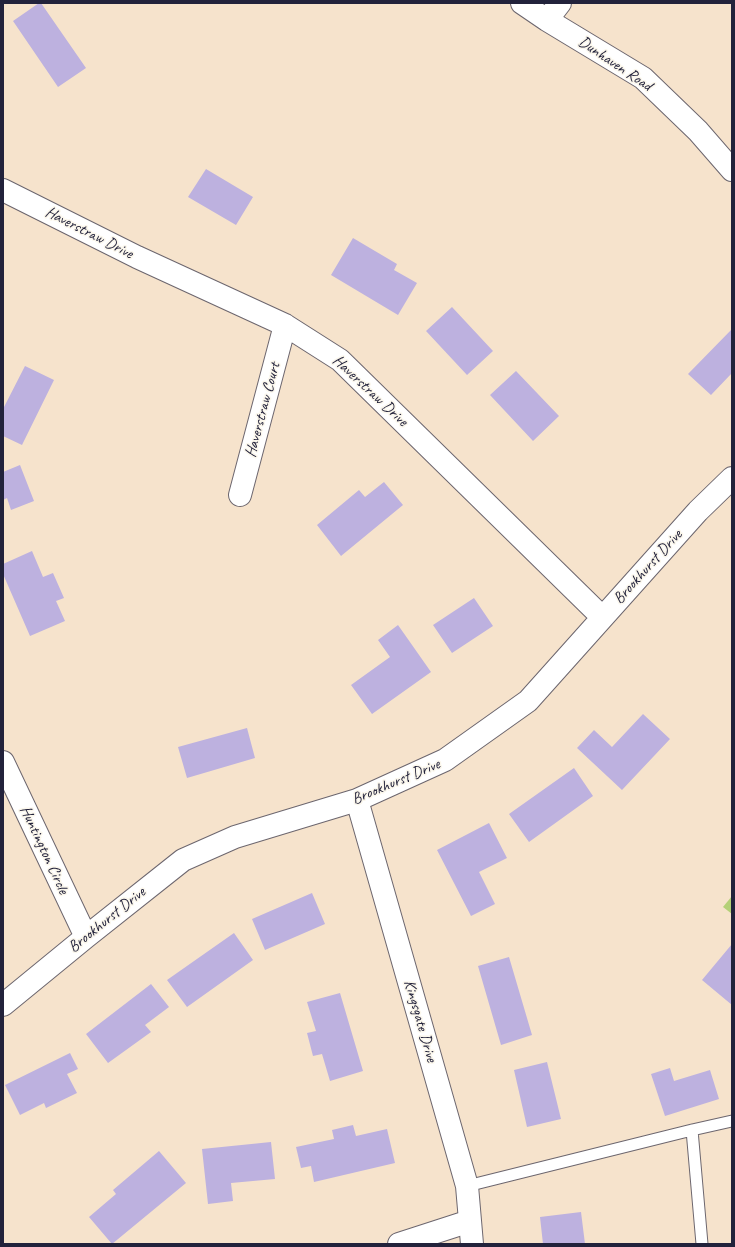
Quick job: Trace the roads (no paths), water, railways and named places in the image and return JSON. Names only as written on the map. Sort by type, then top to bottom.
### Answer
[{"type":"street","name":"Dunhaven Road","points":[[522,3],[553,12],[643,78],[698,131],[732,170]]},
{"type":"street","name":"Haverstraw Drive","points":[[3,190],[136,257],[285,325],[340,360],[602,617]]},
{"type":"street","name":"Haverstraw Court","points":[[240,495],[285,325]]},
{"type":"street","name":"Brookhurst Drive","points":[[3,1005],[183,860],[235,837],[357,800],[445,760],[528,700],[698,511],[732,478]]},
{"type":"street","name":"Huntington Circle","points":[[3,762],[86,937]]},
{"type":"street","name":"Kingsgate Drive","points":[[357,800],[467,1186],[472,1244]]},
{"type":"street","points":[[399,1244],[470,1221]]},
{"type":"lane","points":[[467,1186],[732,1121]]},
{"type":"lane","points":[[692,1130],[702,1244]]}]
